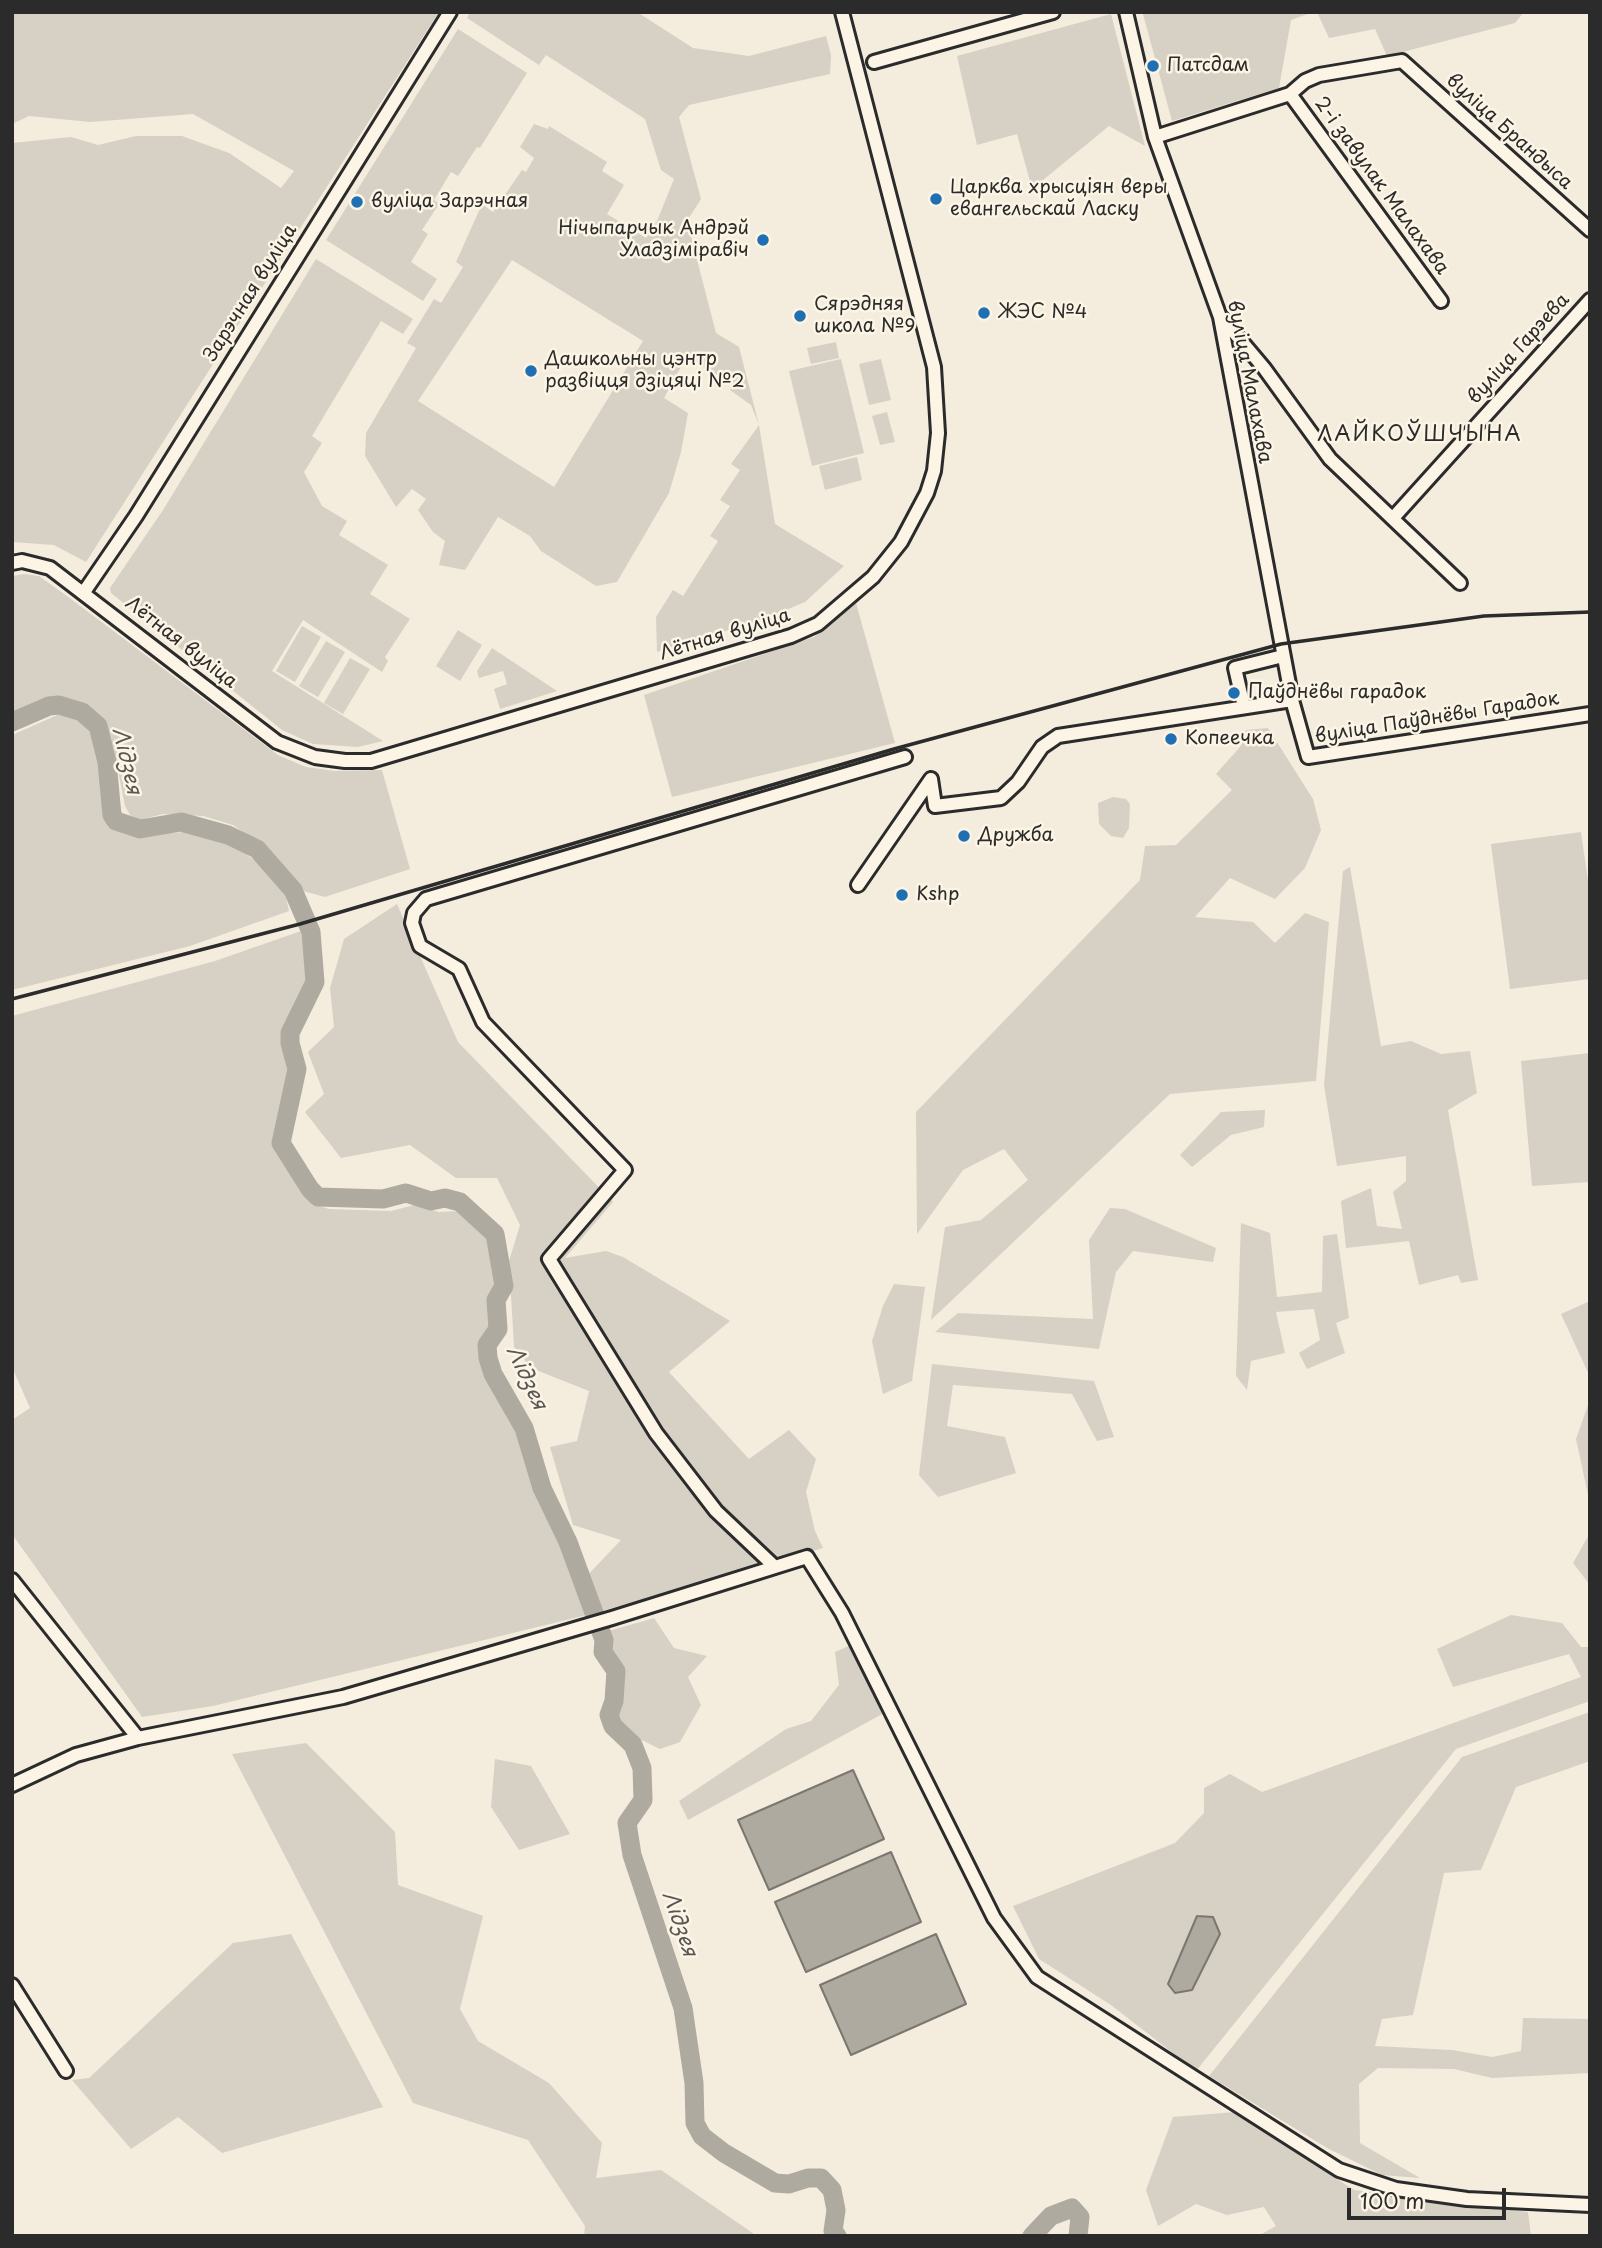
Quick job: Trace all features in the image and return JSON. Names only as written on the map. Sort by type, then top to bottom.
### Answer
[{"type":"street","name":"Зарэчная вуліца","points":[[84,592],[136,516],[450,12]]},
{"type":"street","name":"Лётная вуліца","points":[[12,563],[22,561],[50,568],[277,742],[315,757],[345,761],[371,761],[791,636],[818,624],[836,611],[879,570],[916,516],[934,471],[939,405],[934,367],[842,12]]},
{"type":"street","points":[[874,62],[1053,12]]},
{"type":"street","name":"вуліца Малахава","points":[[1126,12],[1155,137],[1220,317],[1282,650]]},
{"type":"street","name":"вуліца Брандыса","points":[[1290,94],[1304,81],[1318,75],[1402,61],[1590,230]]},
{"type":"street","points":[[1155,137],[1290,94]]},
{"type":"street","name":"2-і завулак Малахава","points":[[1290,94],[1441,301]]},
{"type":"street","name":"вуліца Гарэева","points":[[1393,518],[1590,300]]},
{"type":"street","points":[[1220,317],[1264,368],[1304,428],[1330,459],[1460,583]]},
{"type":"street","points":[[1244,707],[1235,668],[1282,650]]},
{"type":"street","name":"вуліца Паўднёвы Гарадок","points":[[1282,650],[1308,757],[1590,714]]},
{"type":"street","points":[[858,885],[931,779],[935,806],[1001,798],[1018,782],[1046,742],[1058,736],[1292,700]]},
{"type":"street","points":[[775,1567],[716,1511],[656,1433],[549,1259],[625,1170],[483,1022],[459,969],[420,946],[412,923],[414,913],[426,900],[905,757]]},
{"type":"street","points":[[12,1786],[76,1755],[138,1738],[343,1697],[807,1557],[842,1613],[994,1918],[1037,1977],[1339,2170],[1396,2189],[1467,2199],[1590,2205]]},
{"type":"street","points":[[12,1580],[138,1738]]},
{"type":"street","points":[[12,1985],[66,2071]]},
{"type":"shaded area","points":[[12,12],[439,12],[86,562],[54,545],[12,542],[12,143],[71,137],[98,145],[136,136],[182,136],[229,153],[281,188],[294,171],[193,114],[90,122],[29,116],[12,124]]},
{"type":"shaded area","points":[[470,12],[637,12],[693,48],[749,56],[826,36],[831,55],[830,74],[689,105],[679,117],[701,199],[687,221],[716,333],[739,347],[759,425],[751,405],[730,390],[733,386],[687,356],[664,398],[688,413],[681,452],[669,493],[617,582],[596,586],[541,551],[530,536],[498,517],[465,570],[439,565],[445,541],[433,532],[418,510],[426,499],[412,489],[396,507],[365,456],[366,433],[416,348],[407,343],[434,299],[441,303],[463,267],[456,262],[482,204],[493,212],[522,170],[526,172],[534,158],[520,147],[534,124],[548,129],[549,126],[607,162],[602,171],[624,185],[607,214],[646,238],[657,221],[674,179],[661,170],[645,119],[546,55],[539,65],[467,18]],"holes":[[[512,260],[643,341],[554,487],[418,401]]]},
{"type":"shaded area","points":[[1313,12],[1291,20],[1279,88],[1172,121],[1143,14]]},
{"type":"shaded area","points":[[1317,12],[1524,12],[1515,23],[1387,56],[1375,29],[1329,38]]},
{"type":"shaded area","points":[[1111,14],[1145,146],[1109,126],[1032,189],[1017,134],[977,145],[957,56]]},
{"type":"shaded area","points":[[458,29],[527,73],[480,148],[477,147],[458,176],[451,172],[434,200],[439,204],[422,230],[428,234],[411,262],[437,279],[423,301],[326,240]]},
{"type":"shaded area","points":[[316,259],[413,319],[403,334],[381,321],[312,436],[322,443],[304,472],[322,506],[347,521],[339,535],[388,565],[370,594],[410,619],[385,657],[388,661],[382,672],[303,620],[272,671],[383,741],[358,747],[313,744],[282,730],[111,593],[110,588],[163,510]]},
{"type":"shaded area","points":[[836,342],[839,358],[811,364],[807,348]]},
{"type":"shaded area","points":[[841,359],[864,453],[812,466],[789,371]]},
{"type":"shaded area","points":[[881,359],[891,400],[869,405],[859,364]]},
{"type":"shaded area","points":[[887,412],[895,442],[880,445],[872,416]]},
{"type":"shaded area","points":[[759,425],[775,524],[844,566],[805,602],[765,619],[657,652],[656,617],[673,590],[683,596],[718,541],[710,536],[730,506],[720,500],[740,470],[731,464]]},
{"type":"shaded area","points":[[857,457],[862,480],[825,490],[819,466]]},
{"type":"shaded area","points":[[12,576],[39,576],[278,755],[306,767],[335,771],[382,770],[410,869],[325,897],[303,891],[266,848],[233,825],[203,816],[163,814],[139,820],[130,815],[125,806],[113,746],[92,710],[66,699],[44,701],[12,713]]},
{"type":"shaded area","points":[[856,603],[895,743],[672,797],[644,695],[814,637]]},
{"type":"shaded area","points":[[302,626],[321,637],[295,682],[276,671]]},
{"type":"shaded area","points":[[458,630],[482,645],[460,681],[436,666]]},
{"type":"shaded area","points":[[326,641],[345,652],[318,697],[299,686]]},
{"type":"shaded area","points":[[492,648],[557,691],[500,709],[494,689],[507,684],[503,671],[479,678],[477,671]]},
{"type":"shaded area","points":[[350,658],[370,669],[343,714],[324,703]]},
{"type":"shaded area","points":[[64,712],[84,721],[100,750],[103,789],[111,820],[137,835],[200,831],[226,840],[257,862],[285,892],[289,911],[190,946],[12,990],[12,735]]},
{"type":"shaded area","points":[[1268,728],[1313,799],[1321,830],[1305,868],[1275,899],[1230,878],[1195,917],[1253,922],[1275,943],[1305,913],[1329,922],[1316,1081],[1170,1094],[931,1320],[945,1227],[981,1220],[1028,1180],[1004,1149],[963,1170],[917,1234],[916,1112],[1140,880],[1145,846],[1176,845],[1232,790],[1216,774],[1240,747],[1246,730]]},
{"type":"shaded area","points":[[1113,797],[1126,799],[1130,804],[1129,828],[1123,838],[1111,836],[1099,824],[1098,803]]},
{"type":"shaded area","points":[[1581,832],[1590,895],[1590,979],[1510,989],[1491,844]]},
{"type":"shaded area","points":[[1350,867],[1381,1046],[1411,1041],[1441,1054],[1470,1051],[1477,1093],[1448,1110],[1478,1280],[1461,1283],[1458,1275],[1419,1285],[1409,1241],[1346,1248],[1341,1201],[1371,1188],[1377,1226],[1402,1229],[1393,1192],[1406,1181],[1406,1156],[1337,1166],[1324,1085],[1343,871]]},
{"type":"shaded area","points":[[397,904],[458,1042],[613,1202],[565,1258],[606,1251],[623,1257],[730,1321],[669,1372],[749,1459],[789,1430],[816,1459],[806,1492],[815,1531],[823,1548],[591,1614],[213,1706],[142,1717],[12,1534],[12,1420],[30,1408],[12,1367],[12,1016],[215,961],[304,930],[311,982],[296,1013],[290,1036],[295,1066],[293,1094],[278,1142],[316,1205],[329,1209],[391,1211],[414,1205],[439,1212],[461,1211],[496,1245],[500,1280],[493,1305],[498,1325],[486,1343],[485,1357],[489,1372],[508,1400],[539,1491],[581,1582],[621,1540],[573,1525],[550,1447],[577,1441],[589,1391],[531,1368],[514,1347],[509,1261],[520,1225],[497,1178],[456,1178],[410,1145],[341,1158],[305,1112],[324,1094],[308,1052],[334,1027],[330,988],[344,939]]},
{"type":"shaded area","points":[[1590,1053],[1590,1182],[1532,1186],[1521,1061]]},
{"type":"shaded area","points":[[1265,1110],[1264,1127],[1231,1135],[1192,1167],[1180,1155],[1221,1112]]},
{"type":"shaded area","points":[[1110,1208],[1125,1209],[1216,1248],[1213,1262],[1133,1251],[1116,1272],[1099,1349],[935,1332],[958,1313],[1093,1319],[1089,1240]]},
{"type":"shaded area","points":[[1241,1223],[1270,1233],[1277,1297],[1322,1292],[1323,1236],[1337,1234],[1349,1318],[1336,1323],[1345,1353],[1307,1369],[1299,1353],[1320,1340],[1314,1309],[1276,1312],[1285,1353],[1251,1361],[1247,1390],[1236,1376]]},
{"type":"shaded area","points":[[894,1284],[925,1287],[912,1381],[883,1394],[872,1341],[883,1306]]},
{"type":"shaded area","points":[[1590,1301],[1590,1377],[1561,1314]]},
{"type":"shaded area","points":[[932,1364],[1094,1381],[1114,1437],[1097,1441],[1072,1394],[953,1385],[947,1426],[1005,1437],[1016,1473],[938,1497],[919,1475]]},
{"type":"shaded area","points":[[1588,1405],[1590,1411],[1590,1504],[1576,1439]]},
{"type":"shaded area","points":[[1590,1533],[1590,1585],[1573,1563]]},
{"type":"shaded area","points":[[1511,1615],[1562,1623],[1581,1647],[1590,1647],[1590,1701],[1456,1749],[1196,2071],[1111,2005],[1039,1959],[1013,1906],[1175,1843],[1204,1813],[1204,1788],[1230,1774],[1262,1792],[1581,1677],[1569,1654],[1453,1687],[1437,1649]]},
{"type":"shaded area","points":[[654,1618],[674,1648],[707,1656],[688,1677],[701,1705],[680,1742],[660,1749],[613,1726],[609,1715],[614,1700],[616,1671],[603,1652],[602,1633]]},
{"type":"shaded area","points":[[853,1644],[886,1712],[688,1820],[679,1801],[786,1729],[811,1721],[839,1685],[835,1652]]},
{"type":"shaded area","points":[[1590,1712],[1590,1761],[1516,1787],[1481,1870],[1444,1873],[1413,2015],[1382,2019],[1375,2046],[1452,2050],[1492,2057],[1521,2051],[1523,2018],[1590,2019],[1590,2073],[1492,2078],[1454,2069],[1378,2068],[1359,2084],[1360,2143],[1420,2178],[1382,2175],[1327,2148],[1209,2076],[1462,1757]]},
{"type":"shaded area","points":[[306,1743],[395,1832],[398,1885],[483,1916],[460,2009],[478,2041],[549,2083],[602,2143],[596,2178],[661,2170],[757,2236],[584,2236],[585,2226],[528,2140],[413,2103],[232,1754]]},
{"type":"shaded area","points":[[495,1759],[531,1766],[570,1834],[519,1850],[491,1807]]},
{"type":"shaded area","points":[[853,1770],[884,1839],[769,1890],[738,1820]]},
{"type":"shaded area","points":[[891,1852],[921,1922],[806,1972],[775,1902]]},
{"type":"shaded area","points":[[1197,1916],[1213,1917],[1220,1934],[1192,1990],[1175,1993],[1168,1984]]},
{"type":"shaded area","points":[[291,1934],[383,2107],[222,2153],[178,2117],[131,2149],[72,2080],[89,2078],[233,1943]]},
{"type":"shaded area","points":[[936,1934],[966,2004],[851,2055],[820,1985]]},
{"type":"shaded area","points":[[1235,2112],[1354,2190],[1528,2212],[1531,2236],[1258,2236],[1276,2226],[1264,2207],[1227,2215],[1196,2204],[1158,2226],[1146,2190],[1173,2117]]},
{"type":"waterway","name":"Лідзея","points":[[12,722],[49,706],[59,705],[82,712],[98,726],[107,762],[112,815],[116,821],[140,829],[181,822],[228,835],[257,849],[293,890],[311,932],[315,982],[290,1033],[297,1069],[281,1143],[310,1189],[318,1197],[383,1199],[406,1193],[431,1201],[445,1198],[460,1202],[495,1234],[504,1286],[496,1300],[498,1329],[487,1345],[488,1358],[493,1374],[524,1428],[542,1488],[568,1542],[604,1640],[603,1652],[616,1671],[614,1701],[609,1715],[613,1726],[633,1745],[642,1768],[643,1800],[627,1823],[632,1855],[683,2008],[694,2083],[695,2123],[702,2136],[724,2153],[775,2183],[789,2184],[808,2178],[821,2178],[832,2190],[836,2210],[833,2231],[837,2236]]},
{"type":"waterway","name":"Лідзея","points":[[1032,2236],[1051,2216],[1072,2208],[1080,2217],[1078,2236]]},
{"type":"railway","points":[[12,999],[300,924],[894,749],[1281,644],[1484,616],[1590,612]]},
{"type":"place","name":"Патсдам","points":[[1153,66]]},
{"type":"place","name":"Царква хрысціян веры евангельскай Ласку","points":[[936,199]]},
{"type":"place","name":"вуліца Зарэчная","points":[[357,202]]},
{"type":"place","name":"Нічыпарчык Андрэй Уладзіміравіч","points":[[763,240]]},
{"type":"place","name":"ЖЭС №4","points":[[984,313]]},
{"type":"place","name":"Сярэдняя школа №9","points":[[800,316]]},
{"type":"place","name":"Дашкольны цэнтр развіцця дзіцяці №2","points":[[531,371]]},
{"type":"place","name":"Паўднёвы гарадок","points":[[1234,693]]},
{"type":"place","name":"Копеечка","points":[[1171,739]]},
{"type":"place","name":"Дружба","points":[[964,836]]},
{"type":"place","name":"Kshp","points":[[902,895]]},
{"type":"district","name":"ЛАЙКОЎШЧЫНА","points":[[1420,435]]}]
